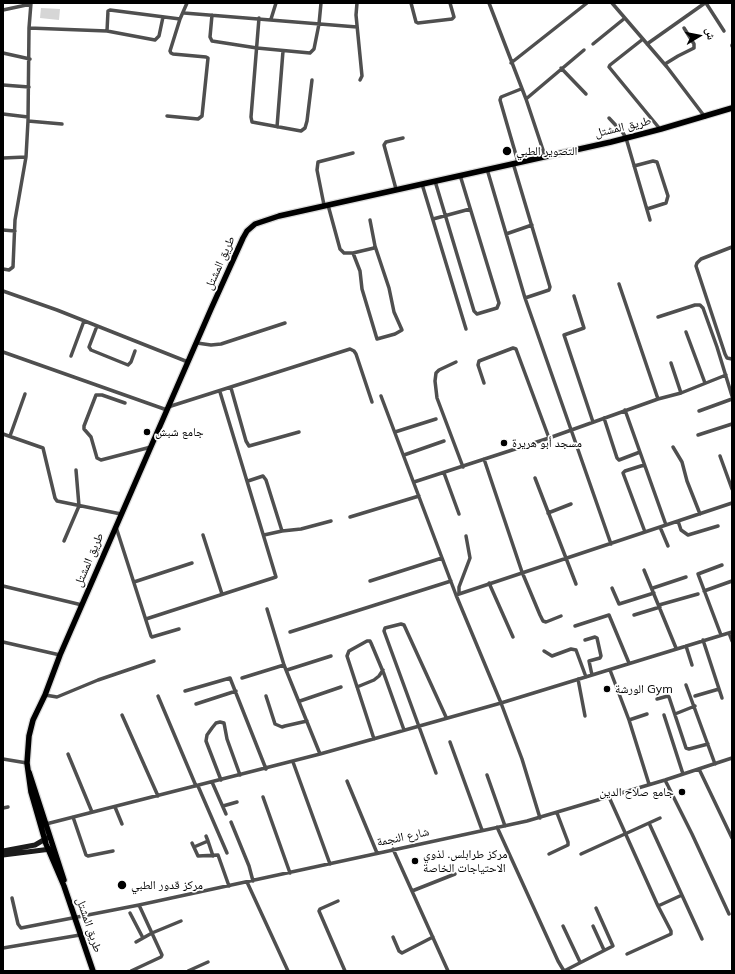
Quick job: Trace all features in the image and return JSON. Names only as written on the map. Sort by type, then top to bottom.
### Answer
[{"type":"main road","name":"طريق المشتل","points":[[93,971],[64,886],[64,879],[51,849],[31,792],[27,766],[29,736],[33,720],[45,695],[60,655],[188,362],[243,238],[248,231],[255,224],[263,221],[326,204],[422,184],[660,130],[732,108]]},
{"type":"main road","name":"طريق المشتل","points":[[27,766],[46,824],[48,838]]},
{"type":"main road","points":[[3,851],[36,845],[48,838]]},
{"type":"main road","points":[[3,855],[51,849]]},
{"type":"street","points":[[167,116],[198,118],[202,116],[208,58],[170,53],[170,48],[180,19],[188,3]]},
{"type":"street","points":[[271,19],[276,3]]},
{"type":"street","points":[[212,15],[210,37],[212,41],[257,48],[312,53],[320,24],[321,3]]},
{"type":"street","points":[[357,3],[357,27],[362,76],[360,80]]},
{"type":"street","points":[[411,3],[416,22],[418,23],[452,19],[454,17],[450,3]]},
{"type":"street","points":[[489,3],[526,99],[545,156]]},
{"type":"street","points":[[511,63],[587,3]]},
{"type":"street","points":[[612,3],[665,64],[705,117]]},
{"type":"street","points":[[647,44],[706,3],[724,31]]},
{"type":"street","points":[[3,10],[31,4],[29,28],[30,59],[26,157],[15,220],[13,267],[9,270],[3,269]]},
{"type":"street","points":[[107,31],[108,12],[110,10],[180,19]]},
{"type":"street","points":[[184,12],[357,27]]},
{"type":"street","points":[[29,28],[107,31],[155,40],[159,36],[163,17]]},
{"type":"street","points":[[259,18],[251,121],[254,123],[301,131],[305,128],[312,80]]},
{"type":"street","points":[[593,44],[625,18]]},
{"type":"street","points":[[665,64],[694,48],[694,44],[684,28]]},
{"type":"street","points":[[643,39],[609,67],[660,130]]},
{"type":"street","points":[[526,99],[584,50]]},
{"type":"street","points":[[277,127],[283,51]]},
{"type":"street","points":[[3,53],[30,59]]},
{"type":"street","points":[[561,68],[586,94]]},
{"type":"street","points":[[3,85],[29,87]]},
{"type":"street","points":[[521,89],[501,97],[500,100],[515,162],[550,287],[549,290],[524,298]]},
{"type":"street","points":[[3,114],[62,124]]},
{"type":"street","points":[[609,118],[626,138],[650,220]]},
{"type":"street","points":[[396,189],[384,145],[386,142],[403,138]]},
{"type":"street","points":[[353,153],[318,162],[316,170],[340,249],[344,253],[353,253],[375,246]]},
{"type":"street","points":[[3,158],[26,157]]},
{"type":"street","points":[[634,166],[653,161],[657,162],[668,196],[666,203],[647,209]]},
{"type":"street","points":[[487,169],[524,298],[611,544]]},
{"type":"street","points":[[435,181],[474,311],[478,314],[497,308],[499,303],[460,175]]},
{"type":"street","points":[[422,184],[466,329]]},
{"type":"street","points":[[433,219],[470,209]]},
{"type":"street","points":[[353,253],[360,271],[362,289],[377,339],[395,334],[402,330],[394,312],[389,288],[375,246],[370,220]]},
{"type":"street","points":[[506,234],[532,225]]},
{"type":"street","points":[[3,230],[15,231]]},
{"type":"street","points":[[732,247],[701,259],[696,266],[725,354],[727,358],[732,359]]},
{"type":"street","points":[[619,284],[658,399]]},
{"type":"street","points":[[3,291],[188,362]]},
{"type":"street","points":[[574,296],[584,328],[564,335],[593,422]]},
{"type":"street","points":[[658,317],[695,305],[700,305],[703,308],[732,396]]},
{"type":"street","points":[[71,356],[84,321]]},
{"type":"street","points":[[197,343],[211,345],[221,344],[285,323]]},
{"type":"street","points":[[97,326],[89,347],[91,350],[128,365],[136,351]]},
{"type":"street","points":[[686,332],[705,384]]},
{"type":"street","points":[[484,383],[478,365],[479,361],[513,348],[516,349],[548,438]]},
{"type":"street","points":[[3,352],[168,409],[350,350],[354,351],[356,354],[372,402]]},
{"type":"street","points":[[456,362],[439,370],[436,373],[435,381],[437,398],[463,466]]},
{"type":"street","points":[[670,363],[681,393]]},
{"type":"street","points":[[414,482],[548,438],[658,399],[681,393],[726,375]]},
{"type":"street","points":[[231,388],[246,441],[249,446],[299,432]]},
{"type":"street","points":[[146,619],[276,577],[220,392]]},
{"type":"street","points":[[10,436],[25,394]]},
{"type":"street","points":[[125,403],[99,394],[96,395],[84,429],[92,440],[98,458],[101,460],[151,447]]},
{"type":"street","points":[[381,396],[442,558],[501,703],[522,759],[540,818]]},
{"type":"street","points":[[699,411],[732,399]]},
{"type":"street","points":[[626,410],[666,525]]},
{"type":"street","points":[[604,418],[617,458],[619,460],[640,452]]},
{"type":"street","points":[[395,432],[436,419]]},
{"type":"street","points":[[698,435],[732,424]]},
{"type":"street","points":[[3,434],[43,448],[56,500],[61,503],[122,514]]},
{"type":"street","points":[[404,455],[444,441]]},
{"type":"street","points":[[673,447],[682,462],[687,481],[700,514]]},
{"type":"street","points":[[720,456],[732,489]]},
{"type":"street","points":[[484,459],[522,572],[543,621],[546,622],[561,616]]},
{"type":"street","points":[[644,465],[625,471],[624,473],[645,532]]},
{"type":"street","points":[[64,541],[79,506],[76,470]]},
{"type":"street","points":[[444,473],[459,514]]},
{"type":"street","points":[[248,481],[263,476],[266,480],[282,531]]},
{"type":"street","points":[[535,478],[576,584]]},
{"type":"street","points":[[350,516],[419,496]]},
{"type":"street","points":[[457,594],[732,503]]},
{"type":"street","points":[[548,512],[571,504]]},
{"type":"street","points":[[264,535],[301,529],[331,521]]},
{"type":"street","points":[[678,521],[681,530],[688,535],[718,526]]},
{"type":"street","points":[[116,526],[152,637],[179,630]]},
{"type":"street","points":[[660,527],[668,546]]},
{"type":"street","points":[[203,535],[222,594]]},
{"type":"street","points":[[457,594],[470,558],[466,536]]},
{"type":"street","points":[[370,581],[442,558]]},
{"type":"street","points":[[134,582],[192,564]]},
{"type":"street","points":[[721,635],[698,574],[722,565]]},
{"type":"street","points":[[644,570],[676,648]]},
{"type":"street","points":[[612,588],[619,604],[686,577]]},
{"type":"street","points":[[290,632],[451,581]]},
{"type":"street","points":[[704,591],[732,581]]},
{"type":"street","points":[[490,583],[513,637]]},
{"type":"street","points":[[3,586],[82,605]]},
{"type":"street","points":[[634,615],[698,594]]},
{"type":"street","points":[[267,609],[284,665],[300,701],[320,754]]},
{"type":"street","points":[[575,626],[609,615],[629,663]]},
{"type":"street","points":[[436,772],[384,631],[385,628],[401,624],[404,625],[446,717]]},
{"type":"street","points":[[46,824],[293,762],[446,717],[501,703],[730,632],[732,641]]},
{"type":"street","points":[[585,640],[595,637],[597,638],[601,656],[600,658],[589,661],[592,675]]},
{"type":"street","points":[[703,640],[722,698]]},
{"type":"street","points":[[374,739],[347,656],[348,651],[367,641],[370,641],[383,670],[404,730]]},
{"type":"street","points":[[3,642],[60,655]]},
{"type":"street","points":[[686,646],[692,665]]},
{"type":"street","points":[[544,651],[552,656],[571,649],[576,650],[586,677]]},
{"type":"street","points":[[287,670],[330,656]]},
{"type":"street","points":[[45,695],[56,697],[98,680],[154,661]]},
{"type":"street","points":[[242,678],[284,665]]},
{"type":"street","points":[[357,687],[374,680],[383,670]]},
{"type":"street","points":[[610,670],[629,720],[649,784]]},
{"type":"street","points":[[185,691],[228,677],[231,679],[266,768]]},
{"type":"street","points":[[578,679],[585,716]]},
{"type":"street","points":[[686,685],[695,706],[715,764]]},
{"type":"street","points":[[300,701],[341,687]]},
{"type":"street","points":[[695,696],[719,689]]},
{"type":"street","points":[[196,704],[236,691]]},
{"type":"street","points":[[158,696],[227,852]]},
{"type":"street","points":[[266,696],[276,724],[282,727],[307,721]]},
{"type":"street","points":[[658,699],[669,697],[686,748],[689,749],[708,744]]},
{"type":"street","points":[[675,714],[695,706]]},
{"type":"street","points":[[629,720],[647,714]]},
{"type":"street","points":[[122,715],[158,796]]},
{"type":"street","points":[[664,715],[683,774]]},
{"type":"street","points":[[221,780],[206,741],[209,731],[216,723],[224,723],[227,739],[240,775]]},
{"type":"street","points":[[450,742],[482,830]]},
{"type":"street","points":[[68,754],[92,812]]},
{"type":"street","name":"شارع النجمة","points":[[12,898],[18,924],[21,928],[230,886],[393,849],[540,818],[732,758]]},
{"type":"street","points":[[3,759],[27,766]]},
{"type":"street","points":[[293,762],[330,864]]},
{"type":"street","points":[[699,769],[732,838]]},
{"type":"street","points":[[487,775],[505,826]]},
{"type":"street","points":[[665,780],[692,834],[728,914]]},
{"type":"street","points":[[347,781],[377,853]]},
{"type":"street","points":[[212,782],[226,814]]},
{"type":"street","points":[[262,797],[290,873]]},
{"type":"street","points":[[609,797],[658,906],[671,931],[671,934],[628,954]]},
{"type":"street","points":[[223,806],[237,802]]},
{"type":"street","points":[[115,806],[122,824]]},
{"type":"street","points":[[3,808],[8,807]]},
{"type":"street","points":[[549,854],[568,845],[557,812]]},
{"type":"street","points":[[74,817],[86,855],[88,856],[113,851]]},
{"type":"street","points":[[581,854],[660,818]]},
{"type":"street","points":[[231,822],[249,866],[253,881]]},
{"type":"street","points":[[649,823],[702,939]]},
{"type":"street","points":[[497,827],[562,970],[565,970],[604,950],[612,948],[613,944],[596,908]]},
{"type":"street","points":[[206,836],[213,856]]},
{"type":"street","points":[[208,841],[193,845],[198,856],[218,855],[230,886]]},
{"type":"street","points":[[393,849],[448,971]]},
{"type":"street","points":[[412,891],[456,874]]},
{"type":"street","points":[[247,882],[288,971]]},
{"type":"street","points":[[658,906],[682,895]]},
{"type":"street","points":[[338,900],[320,909],[319,911],[345,971]]},
{"type":"street","points":[[131,971],[162,956],[162,953],[139,905]]},
{"type":"street","points":[[130,913],[143,938]]},
{"type":"street","points":[[136,942],[152,933],[181,921]]},
{"type":"street","points":[[564,926],[580,962]]},
{"type":"street","points":[[593,926],[604,950]]},
{"type":"street","points":[[3,948],[80,935]]},
{"type":"street","points":[[393,937],[402,953],[433,937]]},
{"type":"street","points":[[188,971],[208,962]]},
{"type":"shaded area","points":[[41,8],[60,9],[59,20],[40,18]]},
{"type":"place","name":"التصوير الطبي","points":[[507,151]]},
{"type":"place","name":"جامع شبش","points":[[147,432]]},
{"type":"place","name":"مسجد أبو هريرة","points":[[504,443]]},
{"type":"place","name":"الورشة Gym","points":[[607,689]]},
{"type":"place","name":"جامع صلاح الدين","points":[[682,792]]},
{"type":"place","name":"مركز طرابلس. لذوي الاحتياجات الخاصة","points":[[415,861]]},
{"type":"place","name":"مركز قدور الطبي","points":[[122,885]]}]
